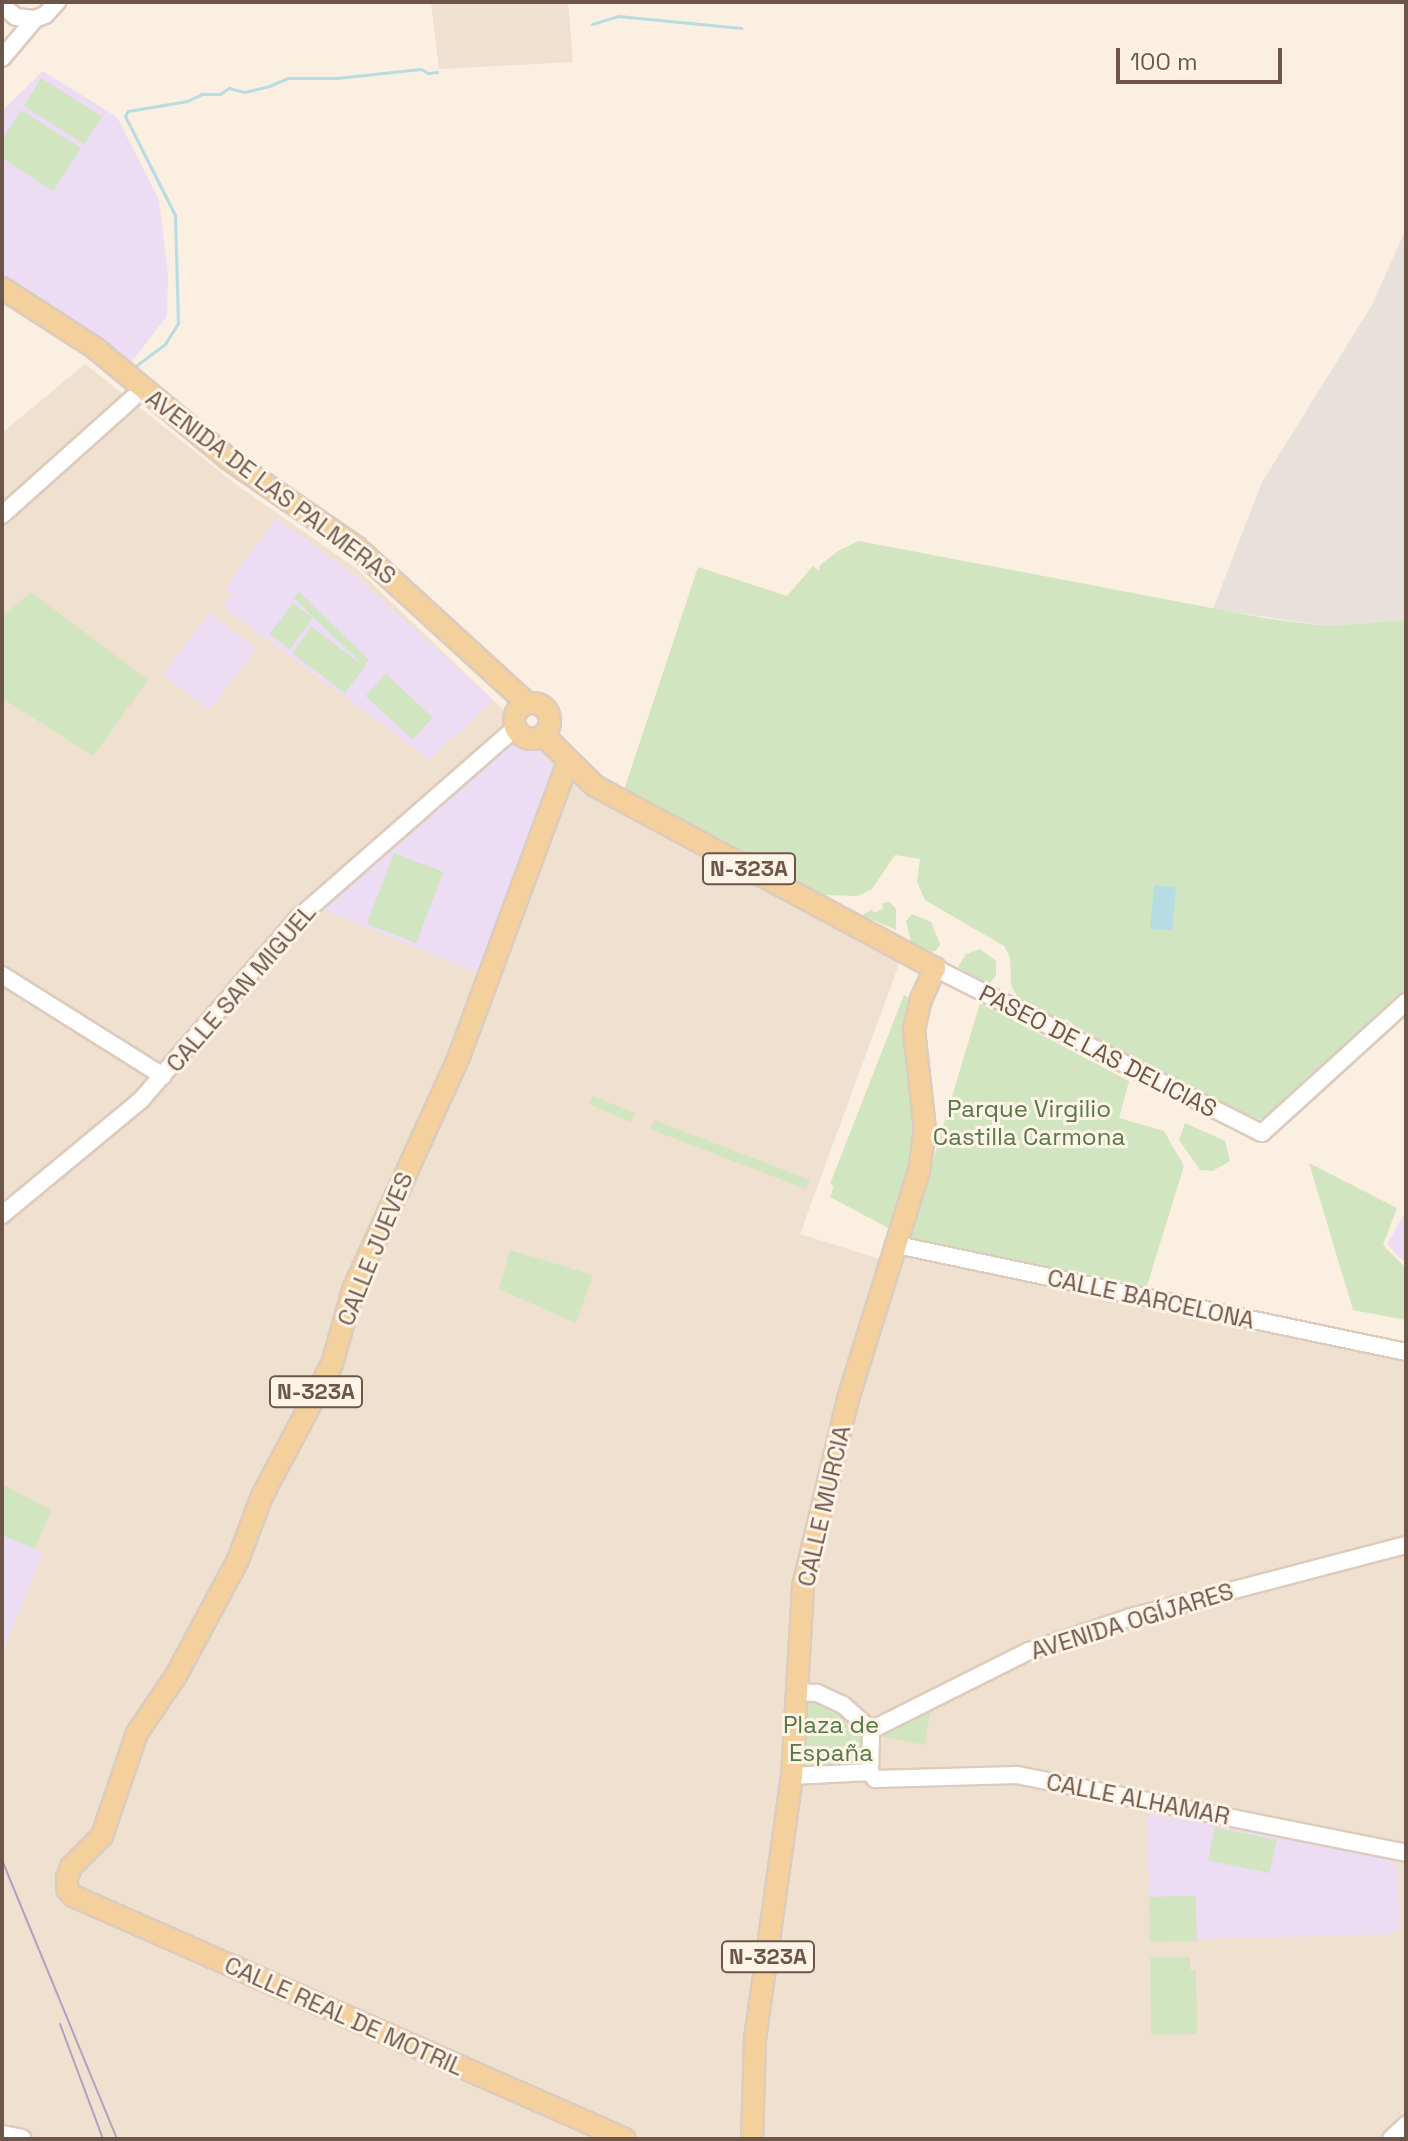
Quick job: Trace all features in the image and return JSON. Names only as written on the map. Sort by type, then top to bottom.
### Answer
[{"type":"main road","name":"AVENIDA DE LAS PALMERAS","points":[[2,288],[95,348],[198,436],[356,547],[519,714]]},
{"type":"main road","name":"AVENIDA DE LAS PALMERAS","points":[[2,302],[76,348],[189,445],[371,575],[519,714]]},
{"type":"main road","points":[[541,705],[548,712],[550,725],[543,735],[529,739],[519,714],[541,705]]},
{"type":"main road","name":"N-323A","points":[[543,735],[595,786],[935,968],[921,999],[914,1030],[924,1108],[923,1150],[895,1250]]},
{"type":"main road","name":"CALLE JUEVES","points":[[67,1889],[71,1867],[102,1836],[137,1733],[177,1674],[238,1560],[262,1496],[332,1364],[353,1290],[459,1057],[568,762]]},
{"type":"main road","name":"CALLE MURCIA","points":[[792,1776],[803,1587],[848,1399],[895,1250]]},
{"type":"main road","name":"N-323A","points":[[752,2139],[755,2039],[792,1776]]},
{"type":"main road","name":"CALLE REAL DE MOTRIL","points":[[67,1889],[73,1896],[625,2139]]},
{"type":"main road","points":[[2,2135],[22,2139]]},
{"type":"street","points":[[2,56],[35,19],[45,15],[57,2]]},
{"type":"street","points":[[2,56],[7,40],[5,9],[35,19]]},
{"type":"street","points":[[2,515],[133,398]]},
{"type":"street","name":"CALLE SAN MIGUEL","points":[[2,1215],[86,1148],[163,1076],[297,919],[519,714]]},
{"type":"street","name":"PASEO DE LAS DELICIAS","points":[[935,968],[1062,1035],[1262,1133],[1406,1002]]},
{"type":"street","points":[[2,975],[163,1076]]},
{"type":"street","name":"CALLE BARCELONA","points":[[895,1250],[1406,1352]]},
{"type":"street","name":"AVENIDA OGÍJARES","points":[[871,1730],[1029,1651],[1131,1617],[1406,1545]]},
{"type":"street","points":[[792,1776],[870,1772],[871,1730],[843,1705],[817,1693],[797,1692]]},
{"type":"street","name":"CALLE ALHAMAR","points":[[870,1772],[875,1779],[1017,1775],[1406,1853]]},
{"type":"street","points":[[1391,2139],[1406,2125]]},
{"type":"shaded area","points":[[431,2],[568,2],[573,62],[439,69]]},
{"type":"shaded area","points":[[43,71],[117,117],[159,200],[168,274],[167,316],[130,364],[55,307],[2,276],[2,111]]},
{"type":"shaded area","points":[[1406,229],[1406,620],[1326,626],[1213,609],[1262,482],[1372,305]]},
{"type":"shaded area","points":[[85,364],[238,486],[357,569],[574,778],[902,956],[800,1234],[883,1260],[905,1257],[1406,1353],[1406,2118],[1382,2139],[2,2139],[2,433]]},
{"type":"shaded area","points":[[276,518],[355,575],[493,700],[430,760],[223,607],[232,594],[225,589]]},
{"type":"shaded area","points":[[209,613],[256,649],[210,710],[163,674]]},
{"type":"shaded area","points":[[512,743],[519,749],[538,750],[554,767],[477,972],[324,910],[486,768],[506,744]]},
{"type":"shaded area","points":[[1406,1211],[1406,1264],[1387,1244]]},
{"type":"shaded area","points":[[2,1535],[43,1552],[2,1655]]},
{"type":"shaded area","points":[[1147,1813],[1390,1857],[1390,1863],[1397,1863],[1400,1931],[1392,1931],[1392,1934],[1197,1939],[1195,1896],[1149,1897]]},
{"type":"green space","points":[[41,78],[102,116],[85,144],[24,106]]},
{"type":"green space","points":[[21,110],[81,148],[53,191],[2,158],[2,140]]},
{"type":"green space","points":[[859,541],[1269,619],[1326,626],[1406,620],[1406,992],[1270,1118],[1255,1119],[1072,1032],[1073,1024],[1066,1019],[1058,1025],[1022,1005],[1011,985],[1010,957],[1004,946],[925,900],[917,882],[920,859],[895,855],[872,889],[858,896],[823,895],[624,790],[698,567],[787,596],[813,566],[819,571],[820,565],[838,551]]},
{"type":"green space","points":[[31,592],[148,680],[93,756],[2,698],[2,617]]},
{"type":"green space","points":[[299,592],[369,660],[364,666],[293,598]]},
{"type":"green space","points":[[293,603],[313,618],[289,649],[270,634]]},
{"type":"green space","points":[[312,627],[365,667],[345,693],[292,653]]},
{"type":"green space","points":[[386,674],[433,718],[412,740],[366,696]]},
{"type":"green space","points":[[394,853],[443,872],[416,943],[367,924]]},
{"type":"green space","points":[[890,902],[896,909],[896,930],[862,915],[872,909],[874,913],[884,908],[882,903]]},
{"type":"green space","points":[[912,914],[931,922],[940,944],[936,951],[928,952],[911,942],[906,921]]},
{"type":"green space","points":[[980,949],[996,961],[996,976],[988,985],[965,976],[967,972],[958,967],[966,954]]},
{"type":"green space","points":[[904,995],[911,998],[904,1037],[916,1122],[912,1166],[892,1230],[830,1197],[834,1186],[830,1184]]},
{"type":"green space","name":"Parque Virgilio Castilla Carmona","points":[[980,1003],[1129,1081],[1119,1118],[1164,1131],[1184,1166],[1146,1289],[1135,1290],[1053,1269],[912,1240],[910,1237]]},
{"type":"green space","points":[[592,1096],[635,1113],[631,1122],[589,1104]]},
{"type":"green space","points":[[654,1120],[810,1180],[806,1189],[650,1129]]},
{"type":"green space","points":[[1185,1123],[1225,1141],[1230,1161],[1213,1171],[1200,1170],[1179,1140]]},
{"type":"green space","points":[[1309,1163],[1397,1208],[1383,1245],[1406,1268],[1406,1320],[1353,1310]]},
{"type":"green space","points":[[510,1250],[593,1275],[576,1323],[499,1289]]},
{"type":"green space","points":[[2,1484],[51,1510],[35,1549],[2,1535]]},
{"type":"green space","name":"Plaza de España","points":[[801,1702],[825,1703],[847,1713],[865,1731],[864,1767],[799,1769]]},
{"type":"green space","points":[[931,1708],[925,1745],[882,1737]]},
{"type":"green space","points":[[1215,1827],[1277,1840],[1270,1873],[1208,1860]]},
{"type":"green space","points":[[1196,1896],[1197,1941],[1150,1942],[1149,1897]]},
{"type":"green space","points":[[1190,1957],[1190,1970],[1196,1970],[1197,2034],[1151,2035],[1150,1958]]},
{"type":"water","points":[[1154,885],[1176,887],[1172,931],[1150,929]]},
{"type":"waterway","points":[[592,24],[618,16],[741,28]]},
{"type":"waterway","points":[[137,365],[165,344],[178,323],[175,215],[125,116],[128,111],[187,101],[202,94],[220,94],[229,88],[244,92],[288,78],[337,78],[421,69],[428,73],[437,72]]},
{"type":"tram line","points":[[2,1860],[117,2139]]},
{"type":"tram line","points":[[60,2024],[103,2139]]}]
